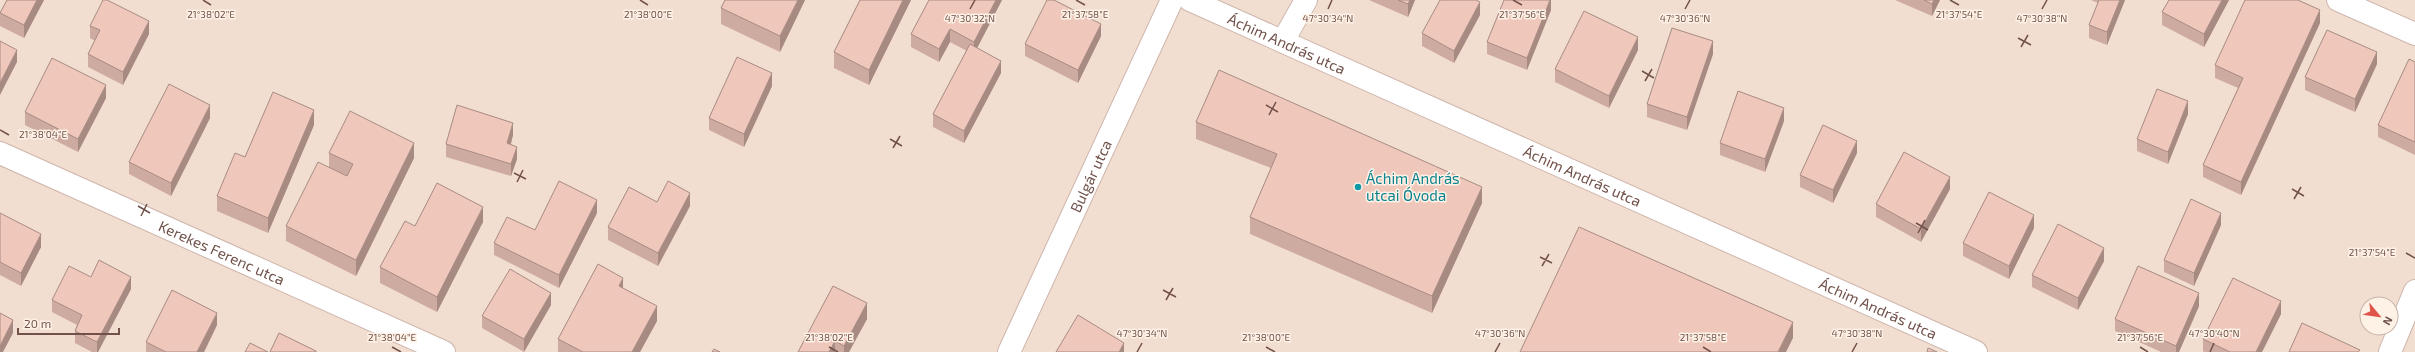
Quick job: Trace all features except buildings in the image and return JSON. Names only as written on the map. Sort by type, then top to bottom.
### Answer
[{"type":"street","name":"Bulgár utca","points":[[1009,352],[1172,0]]},
{"type":"street","name":"Áchim András utca","points":[[1190,0],[1976,352]]},
{"type":"street","points":[[1283,41],[1306,0]]},
{"type":"street","points":[[2338,0],[2415,34]]},
{"type":"street","name":"Kerekes Ferenc utca","points":[[0,153],[444,352]]},
{"type":"street","points":[[2390,352],[2415,291]]},
{"type":"shaded area","points":[[0,0],[2415,0],[2415,352],[0,352]]},
{"type":"place","name":"Áchim András utcai Óvoda","points":[[1358,187]]}]
